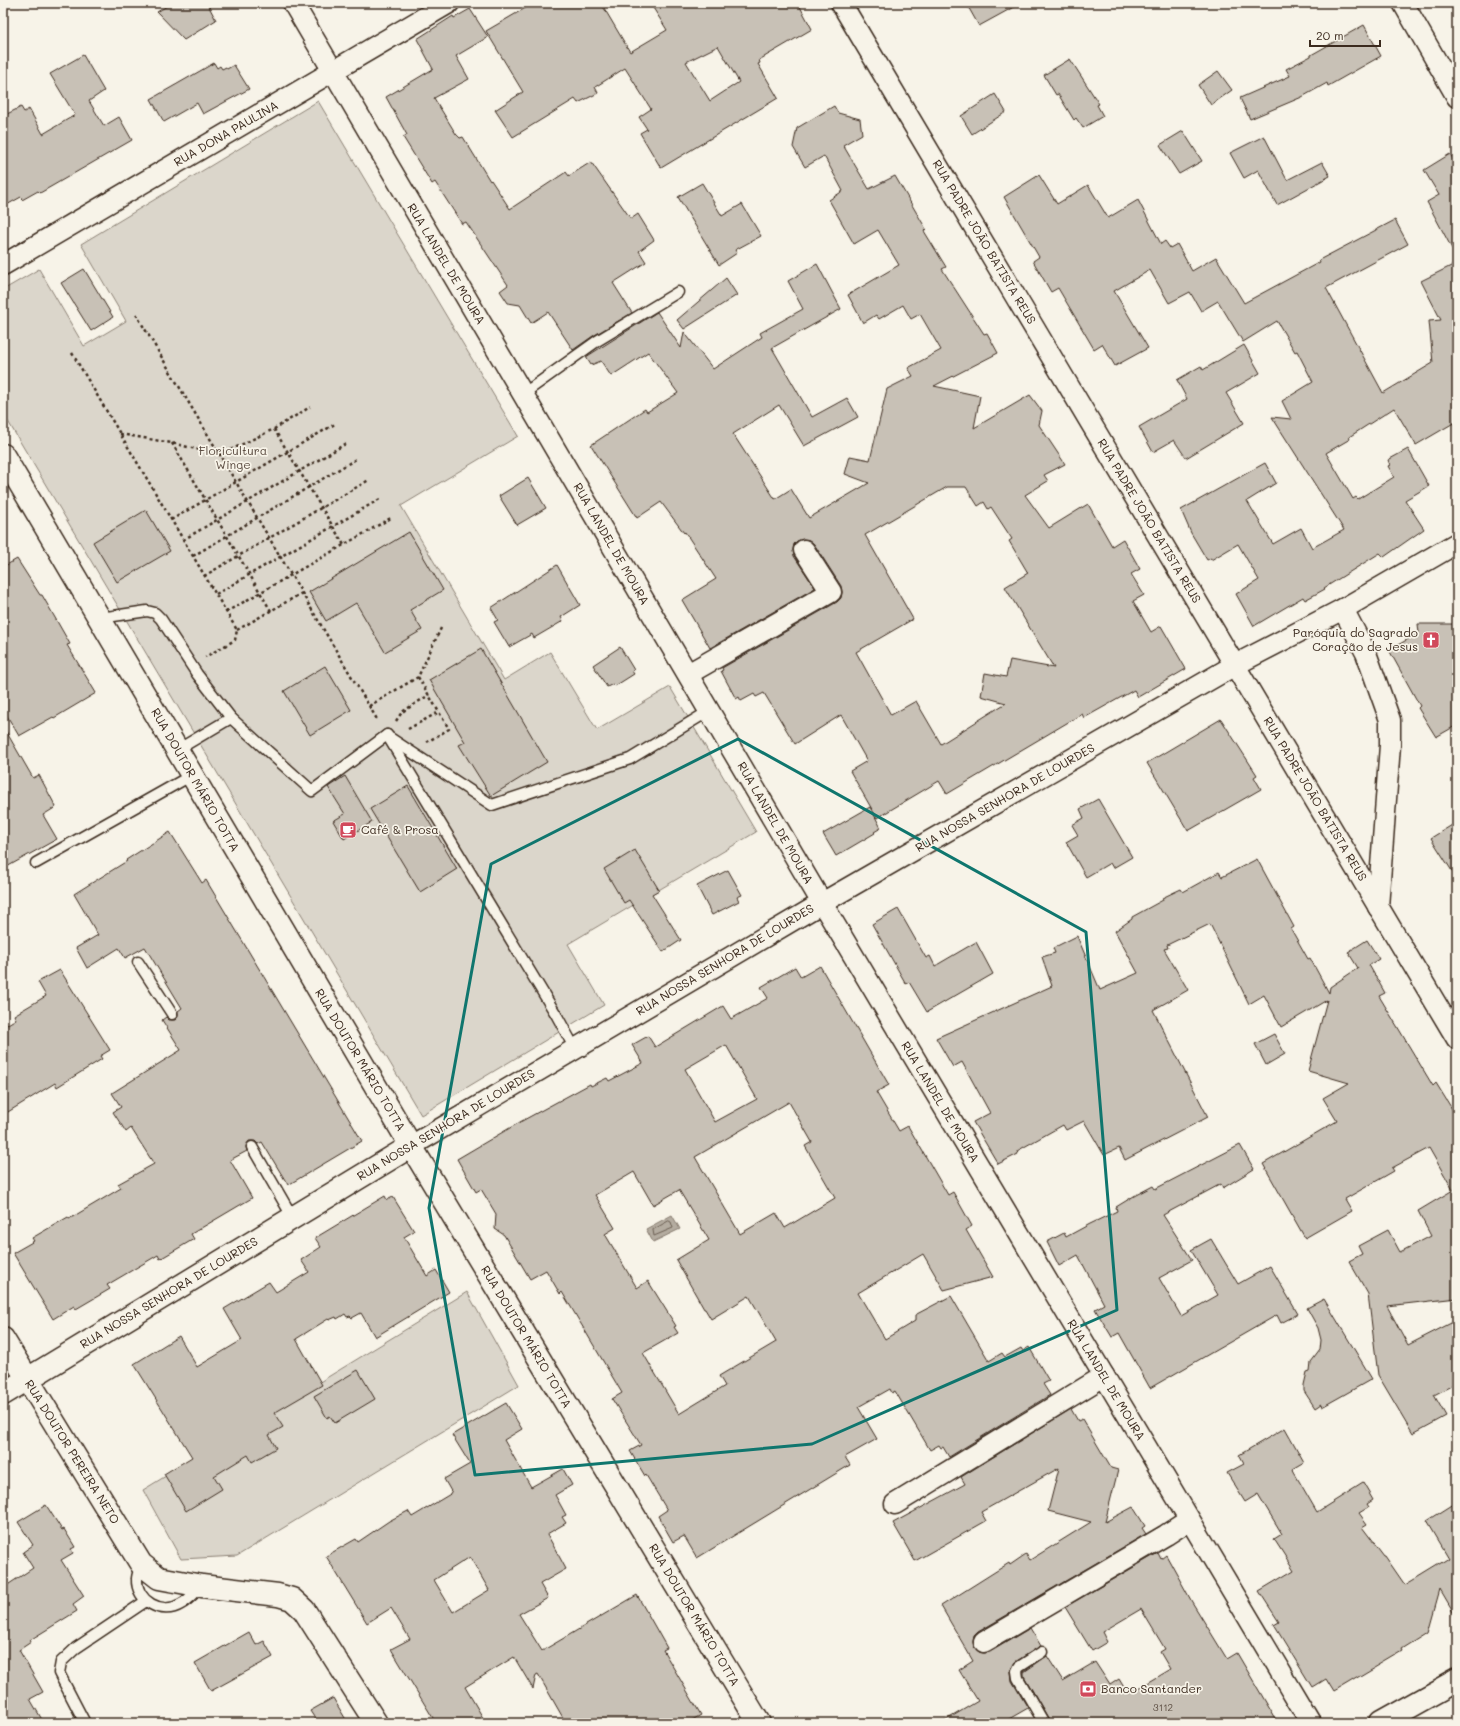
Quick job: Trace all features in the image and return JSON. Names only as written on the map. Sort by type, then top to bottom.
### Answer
[{"type":"street","name":"RUA LANDEL DE MOURA","points":[[293,3],[822,903],[1311,1723]]},
{"type":"street","name":"RUA DONA PAULINA","points":[[3,265],[449,3]]},
{"type":"street","name":"RUA PADRE JOÃO BATISTA REUS","points":[[841,3],[1457,1039]]},
{"type":"street","points":[[1403,3],[1457,97]]},
{"type":"street","name":"RUA DOUTOR MÁRIO TOTTA","points":[[3,455],[411,1146],[759,1723]]},
{"type":"street","name":"RUA NOSSA SENHORA DE LOURDES","points":[[3,1394],[411,1146],[822,903],[1235,665],[1343,609],[1457,543]]},
{"type":"street","points":[[688,674],[830,592],[804,550]]},
{"type":"street","points":[[1343,609],[1366,654],[1390,720],[1390,746],[1378,907]]},
{"type":"street","name":"RUA DOUTOR PEREIRA NETO","points":[[3,1339],[141,1564],[158,1578],[202,1586],[278,1595],[292,1599],[304,1610],[376,1723]]},
{"type":"street","points":[[895,1504],[1104,1376]]},
{"type":"street","points":[[984,1642],[1160,1539],[1189,1520]]},
{"type":"street","points":[[1380,1723],[1457,1680]]},
{"type":"lane","points":[[523,394],[598,341],[678,292]]},
{"type":"lane","points":[[100,618],[147,611],[154,613],[160,619],[191,665],[231,718],[312,791],[387,735]]},
{"type":"lane","points":[[387,735],[492,805],[630,759],[709,711]]},
{"type":"lane","points":[[177,750],[231,718]]},
{"type":"lane","points":[[387,735],[576,1049]]},
{"type":"lane","points":[[36,863],[192,775]]},
{"type":"lane","points":[[138,962],[172,1014]]},
{"type":"lane","points":[[252,1147],[293,1218]]},
{"type":"lane","points":[[141,1564],[137,1579],[140,1593],[146,1601],[161,1609],[180,1605],[202,1586]]},
{"type":"lane","points":[[85,1723],[59,1673],[61,1662],[76,1648],[146,1601]]},
{"type":"lane","points":[[1042,1652],[1019,1667],[1017,1671],[1018,1678],[1044,1723]]},
{"type":"path","points":[[136,314],[387,735]]},
{"type":"path","points":[[72,353],[237,630],[235,640],[191,665]]},
{"type":"path","points":[[120,434],[172,443],[220,455],[274,429],[310,407]]},
{"type":"path","points":[[171,520],[335,424]]},
{"type":"path","points":[[274,429],[344,545]]},
{"type":"path","points":[[172,443],[271,611]]},
{"type":"path","points":[[183,540],[347,443]]},
{"type":"path","points":[[193,556],[356,458]]},
{"type":"path","points":[[204,576],[369,480]]},
{"type":"path","points":[[216,594],[380,500]]},
{"type":"path","points":[[226,612],[391,518]]},
{"type":"path","points":[[237,630],[302,594]]},
{"type":"path","points":[[369,706],[418,677],[442,626]]},
{"type":"path","points":[[412,752],[449,729],[418,677]]},
{"type":"path","points":[[387,735],[402,712],[429,695]]},
{"type":"path","points":[[387,735],[412,728],[439,712]]},
{"type":"highlighted area","points":[[738,739],[1086,932],[1117,1310],[812,1444],[475,1475],[429,1208],[491,864]]},
{"type":"green space","name":"Floricultura Winge","points":[[318,101],[518,436],[401,506],[504,680],[550,652],[597,730],[670,687],[756,832],[568,944],[604,1005],[421,1115],[3,413],[3,290],[39,269],[84,346],[126,321],[81,244]]},
{"type":"green space","points":[[467,1292],[519,1385],[237,1556],[181,1559],[143,1490]]},
{"type":"water","points":[[672,1215],[680,1229],[653,1242],[646,1229]]},
{"type":"building","points":[[172,3],[207,3],[216,20],[184,40],[157,12]]},
{"type":"building","points":[[534,3],[601,3],[630,52],[667,30],[650,3],[798,3],[812,29],[759,60],[760,63],[758,64],[778,98],[661,168],[640,133],[647,129],[639,117],[651,109],[625,68],[595,87],[598,93],[578,103],[575,99],[513,137],[495,110],[523,92],[486,31]],"holes":[[[718,46],[739,82],[710,101],[686,62]]]},
{"type":"building","points":[[966,3],[1021,3],[979,26]]},
{"type":"building","points":[[470,9],[488,37],[456,56],[469,79],[434,98],[456,134],[460,138],[463,137],[490,181],[491,180],[510,209],[566,172],[569,176],[591,162],[631,219],[638,214],[654,240],[639,251],[646,262],[613,283],[632,313],[593,336],[573,350],[548,312],[531,323],[520,305],[508,303],[500,291],[508,285],[466,222],[462,224],[435,182],[432,184],[403,137],[407,135],[386,97],[433,69],[417,39],[453,16],[454,18]]},
{"type":"building","points":[[1364,25],[1381,56],[1328,86],[1327,83],[1302,97],[1250,119],[1240,98],[1290,76],[1286,69]]},
{"type":"building","points":[[83,55],[104,91],[89,101],[104,126],[119,117],[132,140],[40,193],[38,191],[22,200],[21,197],[3,207],[3,116],[21,107],[24,112],[29,109],[43,134],[75,115],[50,74]]},
{"type":"building","points":[[1070,59],[1099,104],[1097,105],[1103,116],[1083,128],[1076,118],[1074,120],[1044,75]]},
{"type":"building","points":[[214,63],[217,68],[220,66],[222,69],[226,67],[227,69],[234,65],[249,89],[203,114],[197,103],[164,122],[151,99]]},
{"type":"building","points":[[1218,71],[1232,90],[1211,105],[1198,85]]},
{"type":"building","points":[[995,94],[1006,112],[972,134],[961,116]]},
{"type":"building","points":[[834,106],[838,113],[860,119],[862,134],[843,145],[869,189],[895,176],[926,229],[924,231],[946,267],[942,269],[984,334],[987,333],[998,353],[934,386],[980,396],[974,428],[1030,395],[1042,411],[1039,425],[1065,464],[1044,475],[1048,481],[1025,495],[1049,528],[1088,504],[1112,546],[1123,539],[1140,569],[1131,574],[1144,595],[1133,601],[1151,632],[1161,626],[1186,669],[1138,697],[1134,690],[1084,718],[1082,714],[947,794],[939,781],[877,818],[850,771],[867,761],[841,715],[795,744],[764,693],[756,697],[754,694],[741,701],[739,697],[736,699],[721,671],[723,670],[722,668],[837,602],[841,598],[841,586],[814,544],[809,540],[803,539],[794,544],[793,550],[794,556],[815,588],[710,648],[682,600],[716,579],[685,532],[684,533],[661,502],[637,518],[591,445],[645,409],[647,412],[678,393],[648,352],[611,376],[601,361],[591,365],[586,357],[657,312],[681,348],[684,332],[713,369],[762,337],[760,333],[803,309],[788,281],[817,264],[841,309],[772,348],[812,417],[847,398],[858,417],[804,446],[779,405],[733,434],[775,499],[791,489],[809,518],[869,483],[845,474],[850,456],[870,460],[887,389],[913,376],[908,368],[941,350],[920,314],[911,319],[903,305],[879,319],[876,315],[863,323],[848,295],[899,265],[878,230],[854,244],[829,200],[843,191],[824,156],[805,167],[793,147],[797,128]],"holes":[[[947,487],[966,487],[978,506],[984,502],[988,509],[991,507],[1012,539],[1009,541],[1028,573],[1005,587],[1054,668],[1010,660],[1006,677],[985,673],[981,696],[1006,703],[941,744],[916,701],[891,715],[856,652],[913,619],[865,535]]]},
{"type":"building","points":[[1183,131],[1202,161],[1179,174],[1160,145]]},
{"type":"building","points":[[1264,136],[1287,180],[1322,162],[1330,176],[1277,205],[1258,170],[1244,178],[1230,153]]},
{"type":"building","points":[[1450,154],[1457,166],[1457,258],[1427,202],[1439,195],[1424,170]]},
{"type":"building","points":[[1039,175],[1057,204],[1088,185],[1108,218],[1138,200],[1161,244],[1165,241],[1170,248],[1177,244],[1192,271],[1216,257],[1244,303],[1320,262],[1319,260],[1395,220],[1408,244],[1326,288],[1383,393],[1433,363],[1429,321],[1441,320],[1421,281],[1457,263],[1457,421],[1416,445],[1394,408],[1349,437],[1350,439],[1326,453],[1353,499],[1356,497],[1358,499],[1394,477],[1388,466],[1390,465],[1388,460],[1408,449],[1429,486],[1405,500],[1424,529],[1384,557],[1380,553],[1324,588],[1325,589],[1305,600],[1303,597],[1254,626],[1236,594],[1259,580],[1238,544],[1211,560],[1211,558],[1207,560],[1191,533],[1181,510],[1265,463],[1276,483],[1247,501],[1273,544],[1301,528],[1312,548],[1344,530],[1272,417],[1291,419],[1282,401],[1313,382],[1297,351],[1295,352],[1277,321],[1243,342],[1218,301],[1201,311],[1190,292],[1169,303],[1150,270],[1114,291],[1148,348],[1115,366],[1102,344],[1094,349],[1058,288],[1051,292],[1033,261],[1039,257],[1004,197]]},
{"type":"building","points":[[702,183],[722,216],[742,204],[761,236],[735,250],[737,253],[719,265],[678,197]]},
{"type":"building","points":[[84,269],[113,317],[91,331],[61,283]]},
{"type":"building","points":[[726,278],[737,295],[684,329],[677,320]]},
{"type":"building","points":[[1244,345],[1260,373],[1226,393],[1244,423],[1186,458],[1174,440],[1153,452],[1139,427],[1187,399],[1177,380],[1201,366],[1203,370]]},
{"type":"building","points":[[528,478],[546,508],[517,525],[499,496]]},
{"type":"building","points":[[146,510],[170,551],[117,582],[93,542]]},
{"type":"building","points":[[409,532],[443,590],[410,610],[422,630],[385,652],[356,603],[326,621],[309,592]]},
{"type":"building","points":[[17,559],[40,595],[42,595],[70,644],[67,645],[96,693],[54,718],[53,717],[19,736],[3,709],[3,567]]},
{"type":"building","points":[[557,565],[580,605],[561,617],[563,621],[534,638],[532,634],[509,647],[494,622],[498,620],[491,608]]},
{"type":"building","points":[[1418,624],[1457,624],[1457,725],[1436,737],[1418,708],[1420,706],[1389,650],[1419,633]]},
{"type":"building","points":[[620,647],[634,670],[632,671],[634,674],[615,686],[613,684],[607,687],[593,665]]},
{"type":"building","points":[[481,649],[547,762],[491,796],[459,745],[465,742],[429,680]]},
{"type":"building","points":[[325,666],[351,710],[310,735],[284,691]]},
{"type":"building","points":[[1221,719],[1257,775],[1254,777],[1261,789],[1188,831],[1147,763]]},
{"type":"building","points":[[3,726],[33,778],[39,775],[56,807],[43,815],[57,839],[3,869]]},
{"type":"building","points":[[345,776],[372,822],[344,839],[333,821],[345,814],[328,787]]},
{"type":"building","points":[[408,786],[457,869],[420,892],[370,809]]},
{"type":"building","points":[[1098,799],[1132,857],[1113,868],[1110,863],[1086,877],[1066,842],[1078,835],[1072,825],[1084,818],[1080,809]]},
{"type":"building","points":[[870,807],[881,828],[836,856],[823,834]]},
{"type":"building","points":[[1457,822],[1457,879],[1431,838]]},
{"type":"building","points":[[170,832],[202,883],[206,880],[362,1141],[288,1185],[262,1142],[258,1144],[255,1141],[249,1141],[246,1147],[247,1151],[230,1160],[252,1198],[191,1234],[194,1239],[160,1259],[158,1255],[107,1285],[110,1289],[76,1309],[74,1306],[53,1319],[13,1253],[34,1241],[32,1238],[68,1217],[69,1219],[121,1188],[118,1184],[154,1164],[131,1128],[126,1132],[113,1112],[121,1107],[112,1093],[181,1050],[162,1020],[166,1017],[169,1020],[175,1020],[178,1017],[178,1011],[182,1008],[145,947],[125,958],[119,948],[87,968],[76,948],[98,935],[74,894]]},
{"type":"building","points":[[635,850],[659,890],[652,894],[681,940],[663,952],[629,900],[624,903],[604,869]]},
{"type":"building","points":[[1257,859],[1294,927],[1291,929],[1308,959],[1310,958],[1329,993],[1330,987],[1358,968],[1348,952],[1367,940],[1379,959],[1369,965],[1385,993],[1379,996],[1433,1086],[1436,1083],[1457,1117],[1457,1298],[1387,1306],[1408,1345],[1457,1320],[1457,1383],[1434,1395],[1446,1416],[1413,1434],[1378,1375],[1368,1294],[1349,1261],[1362,1254],[1358,1246],[1388,1230],[1400,1252],[1431,1236],[1418,1211],[1453,1190],[1429,1148],[1392,1168],[1394,1171],[1345,1199],[1352,1211],[1305,1238],[1263,1164],[1337,1121],[1323,1098],[1349,1083],[1308,1071],[1327,1000],[1281,1027],[1264,995],[1249,1004],[1210,924],[1167,945],[1168,948],[1164,949],[1188,990],[1153,1010],[1208,1117],[1125,1160],[1119,1148],[1104,1155],[1084,1121],[1066,1130],[1063,1125],[1017,1151],[1018,1154],[998,1164],[973,1122],[990,1113],[962,1062],[953,1067],[936,1038],[1052,986],[1042,957],[1055,953],[1053,948],[1077,936],[1100,990],[1138,973],[1115,931],[1132,919],[1132,917],[1163,900],[1162,898],[1181,889],[1183,892],[1219,872],[1222,877]]},
{"type":"building","points":[[728,870],[742,895],[737,897],[739,901],[712,915],[697,886]]},
{"type":"building","points":[[898,909],[926,958],[930,956],[935,966],[976,942],[993,974],[927,1012],[909,982],[906,984],[872,924]]},
{"type":"building","points":[[820,966],[889,1085],[876,1092],[899,1131],[908,1126],[948,1195],[953,1192],[972,1226],[966,1230],[993,1277],[944,1290],[923,1254],[858,1293],[885,1339],[915,1321],[915,1315],[951,1296],[989,1361],[1002,1353],[1005,1357],[1021,1348],[1023,1351],[1029,1347],[1049,1381],[1043,1384],[1050,1395],[949,1457],[943,1447],[941,1448],[939,1445],[930,1450],[895,1391],[892,1393],[890,1389],[858,1407],[877,1439],[845,1457],[850,1465],[697,1558],[684,1536],[673,1542],[658,1516],[667,1510],[630,1451],[641,1445],[612,1399],[622,1393],[562,1292],[560,1294],[546,1270],[530,1279],[504,1235],[495,1229],[496,1214],[481,1189],[476,1192],[457,1159],[520,1122],[590,1084],[591,1086],[607,1078],[609,1081],[643,1063],[632,1045],[648,1036],[655,1047],[723,1006],[731,1019],[768,998],[761,987],[795,967],[801,977]],"holes":[[[726,1045],[757,1099],[715,1122],[685,1069]],[[789,1102],[812,1142],[805,1146],[835,1198],[785,1228],[776,1213],[740,1234],[695,1157]],[[634,1172],[653,1205],[679,1190],[709,1240],[676,1260],[704,1309],[711,1319],[749,1296],[776,1342],[719,1376],[725,1386],[679,1414],[643,1353],[678,1333],[674,1327],[676,1326],[648,1281],[637,1288],[605,1234],[615,1228],[595,1195]]]},
{"type":"building","points":[[60,970],[110,1050],[100,1056],[102,1059],[57,1087],[55,1083],[3,1115],[3,1027],[16,1019],[14,1015],[46,996],[38,982]]},
{"type":"building","points":[[1274,1034],[1285,1054],[1266,1065],[1255,1044]]},
{"type":"building","points":[[1240,1145],[1254,1169],[1223,1188],[1221,1184],[1163,1215],[1192,1260],[1159,1278],[1181,1316],[1218,1295],[1191,1250],[1211,1239],[1238,1284],[1270,1266],[1298,1314],[1281,1323],[1277,1315],[1150,1388],[1119,1333],[1112,1337],[1095,1309],[1104,1304],[1078,1255],[1059,1266],[1047,1242],[1064,1233],[1066,1237],[1117,1211],[1116,1207],[1134,1196],[1153,1186],[1155,1189]]},
{"type":"building","points":[[385,1196],[387,1200],[393,1197],[414,1231],[404,1237],[427,1276],[436,1270],[449,1292],[375,1337],[361,1313],[352,1318],[350,1316],[347,1317],[345,1314],[337,1319],[336,1317],[329,1320],[328,1319],[296,1339],[322,1385],[274,1413],[283,1427],[269,1435],[276,1448],[252,1462],[248,1455],[214,1476],[222,1489],[186,1511],[164,1474],[192,1457],[134,1364],[179,1336],[197,1367],[242,1340],[224,1309],[269,1282],[276,1292],[309,1272],[301,1260],[321,1247],[315,1238]]},
{"type":"building","points":[[1324,1299],[1372,1379],[1322,1407],[1321,1404],[1315,1408],[1304,1391],[1304,1385],[1307,1372],[1310,1371],[1311,1362],[1320,1350],[1321,1340],[1318,1328],[1307,1308]]},
{"type":"building","points":[[358,1370],[375,1399],[335,1423],[330,1416],[327,1418],[314,1396]]},
{"type":"building","points":[[506,1403],[522,1429],[504,1440],[531,1487],[563,1469],[572,1485],[555,1495],[566,1515],[562,1517],[566,1523],[547,1534],[566,1569],[540,1584],[548,1598],[519,1614],[542,1651],[637,1595],[667,1648],[663,1650],[701,1715],[687,1723],[566,1723],[538,1674],[536,1675],[533,1689],[514,1657],[465,1687],[486,1723],[436,1723],[391,1649],[410,1639],[391,1608],[367,1623],[326,1556],[356,1539],[358,1542],[389,1521],[408,1511],[412,1517],[452,1493],[444,1479],[470,1464],[452,1435]],"holes":[[[470,1557],[489,1590],[453,1612],[434,1580]]]},
{"type":"building","points":[[1071,1409],[1078,1421],[1082,1419],[1111,1468],[1118,1470],[1105,1522],[1133,1507],[1145,1526],[1142,1528],[1146,1534],[978,1632],[974,1636],[974,1647],[979,1652],[984,1653],[990,1652],[1030,1628],[1041,1646],[1015,1662],[1011,1671],[1012,1681],[1028,1708],[1002,1723],[941,1723],[978,1701],[959,1670],[973,1661],[941,1606],[1009,1563],[1010,1565],[1026,1554],[1030,1560],[1091,1522],[1048,1511],[1059,1468],[981,1512],[986,1521],[915,1561],[893,1523],[965,1484],[961,1477]]},
{"type":"building","points":[[1285,1428],[1304,1462],[1292,1469],[1317,1512],[1363,1483],[1373,1500],[1367,1504],[1369,1507],[1359,1513],[1367,1524],[1362,1527],[1385,1556],[1405,1585],[1449,1558],[1427,1521],[1457,1502],[1457,1618],[1440,1589],[1428,1632],[1401,1649],[1402,1651],[1333,1692],[1325,1679],[1312,1687],[1274,1625],[1279,1622],[1259,1591],[1294,1570],[1274,1539],[1282,1534],[1258,1494],[1245,1502],[1227,1473],[1244,1464],[1239,1455]]},
{"type":"building","points":[[46,1505],[75,1547],[71,1549],[73,1553],[61,1560],[84,1596],[73,1604],[77,1611],[30,1640],[31,1642],[19,1650],[43,1692],[30,1699],[44,1723],[3,1723],[3,1588],[33,1568],[23,1552],[33,1545],[18,1522]]},
{"type":"building","points":[[1158,1553],[1161,1559],[1166,1555],[1192,1602],[1227,1659],[1237,1653],[1278,1723],[1051,1723],[1024,1676],[1024,1672],[1047,1656],[1063,1681],[1095,1662],[1110,1685],[1119,1679],[1128,1694],[1170,1669],[1160,1652],[1165,1649],[1141,1609],[1102,1632],[1107,1642],[1092,1651],[1065,1607]]},
{"type":"building","points":[[249,1632],[256,1645],[264,1641],[273,1657],[211,1691],[195,1663]]},
{"type":"building","points":[[333,1698],[348,1723],[318,1723],[310,1711]]},
{"type":"place","name":"Paróquia do Sagrado Coração de Jesus","points":[[1431,640]]},
{"type":"place","name":"Café & Prosa","points":[[348,830]]},
{"type":"place","name":"Banco Santander","points":[[1088,1689]]}]
